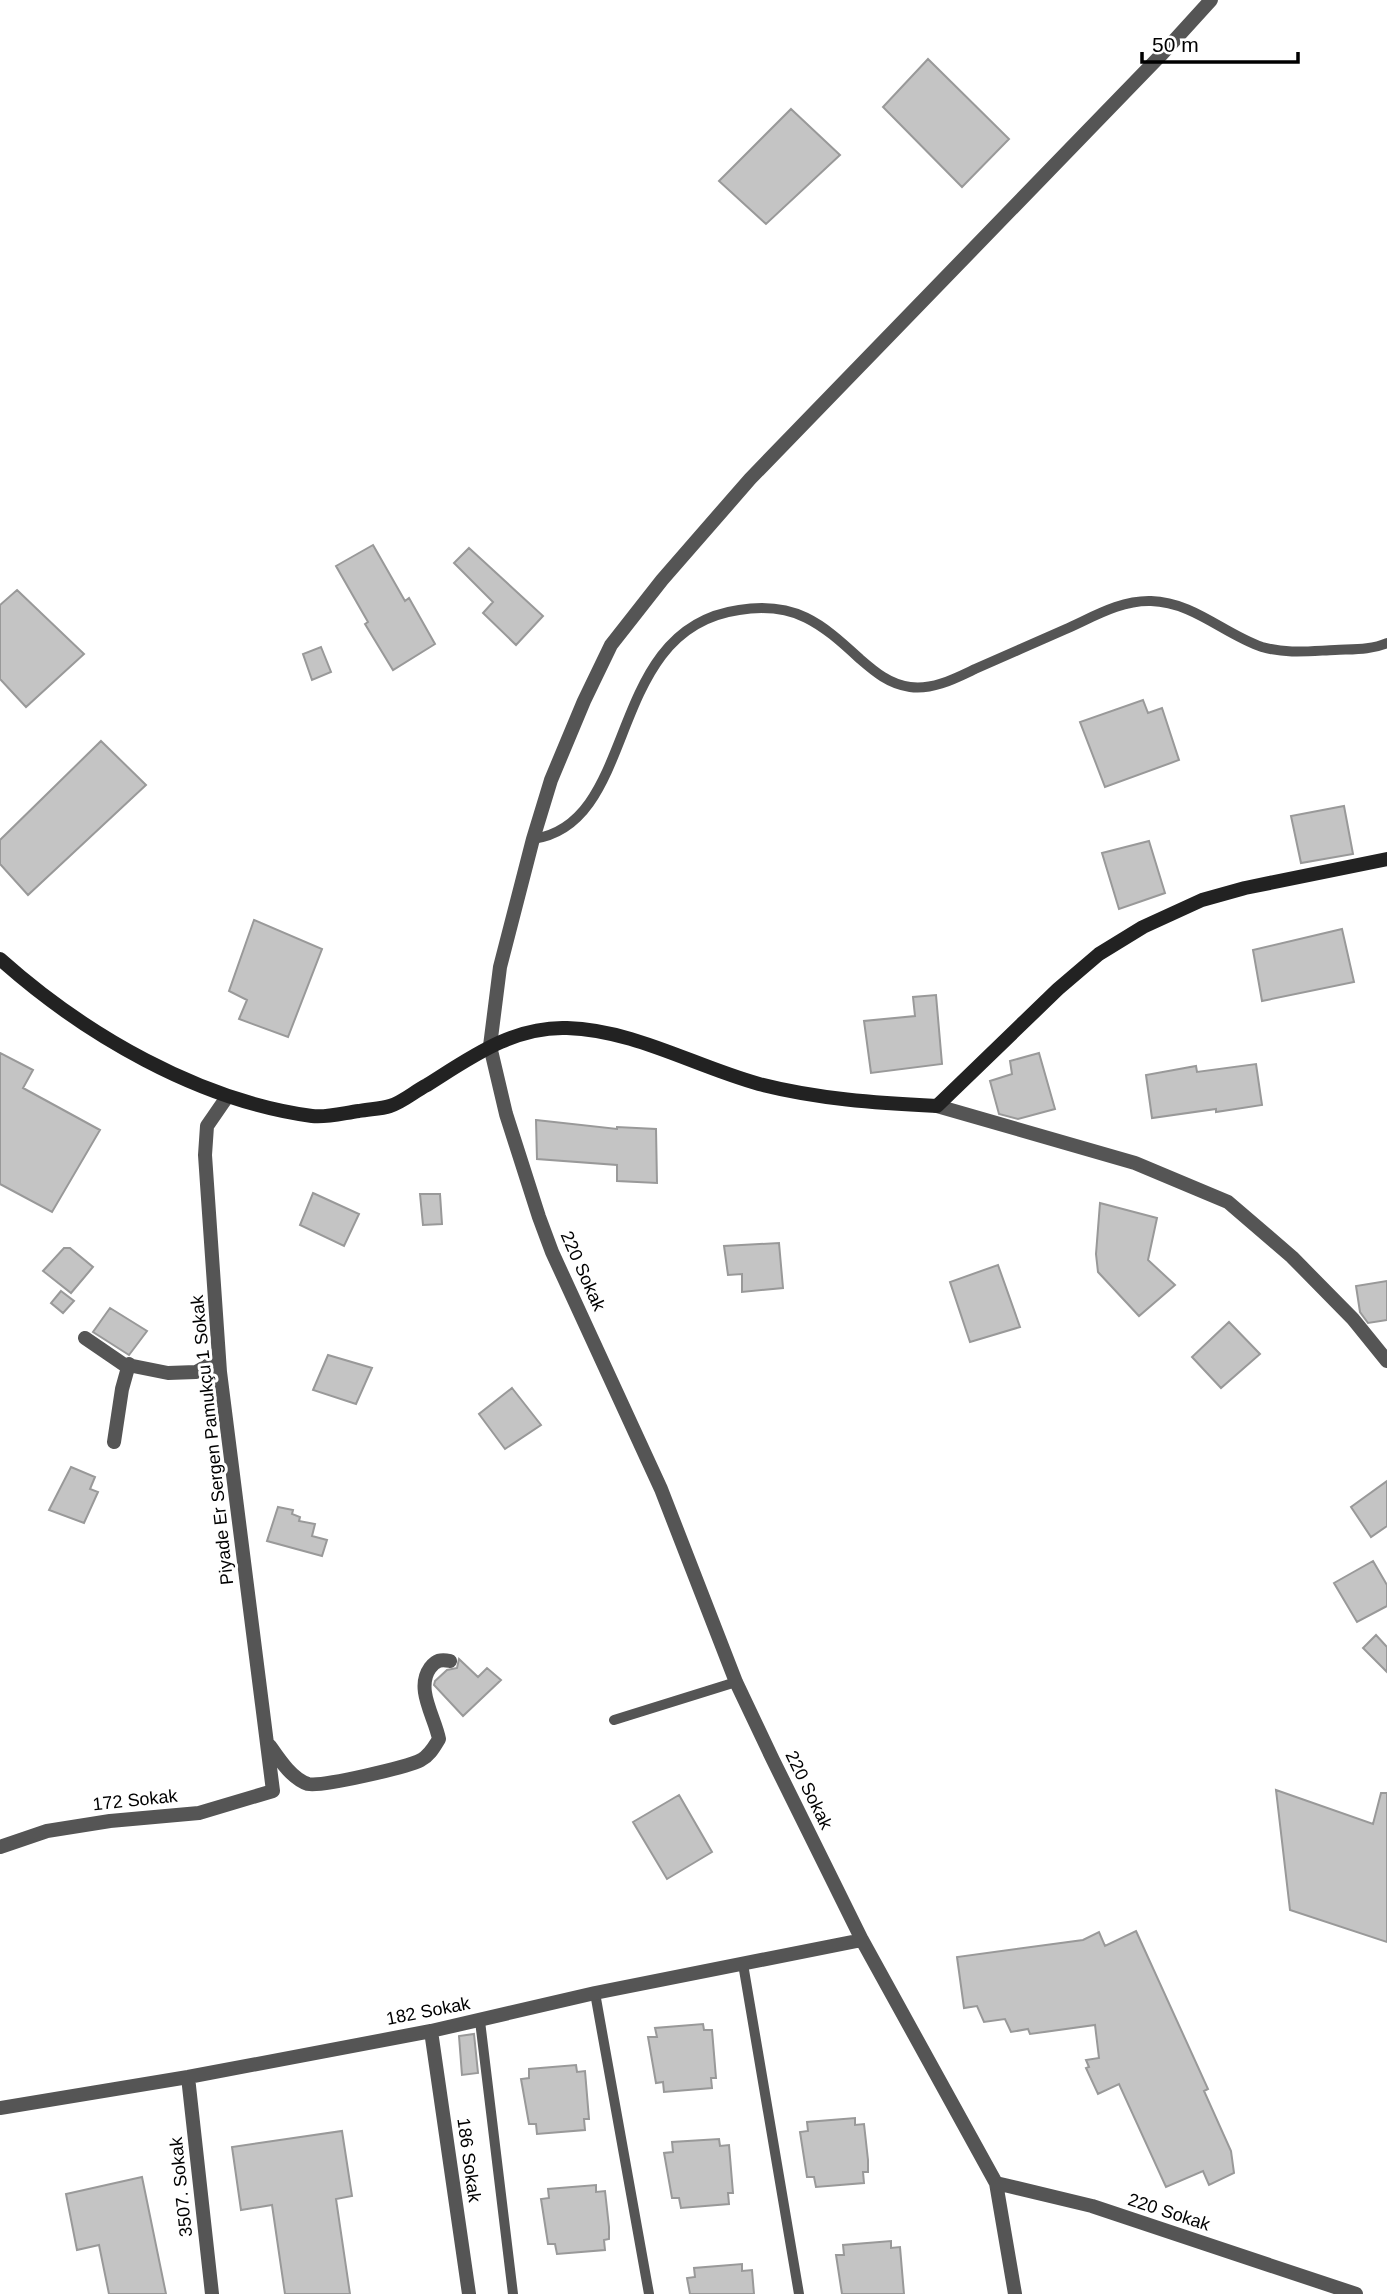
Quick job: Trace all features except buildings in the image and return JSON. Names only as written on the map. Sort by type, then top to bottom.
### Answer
[{"type":"street","points":[[490,1046],[500,967],[533,839],[551,780],[611,645],[662,580],[750,479],[1161,55],[1211,0]]},
{"type":"street","points":[[936,1106],[1058,989],[1099,954],[1143,927],[1202,900],[1245,888],[1387,859]]},
{"type":"street","points":[[0,959],[73,1017],[129,1052],[227,1097],[314,1117],[390,1106],[490,1046],[535,1031],[589,1029],[614,1033],[745,1079],[796,1093],[936,1106],[1135,1163],[1228,1202],[1292,1256],[1353,1319],[1387,1361]]},
{"type":"street","name":"220 Sokak","points":[[490,1046],[506,1114],[552,1252],[661,1489],[736,1682],[862,1940],[996,2183],[1092,2206],[1356,2294]]},
{"type":"street","name":"Piyade Er Sergen Pamukçu 1 Sokak","points":[[227,1097],[206,1126],[205,1155],[219,1359],[273,1791]]},
{"type":"street","points":[[85,1338],[123,1364],[168,1373],[196,1372],[219,1359]]},
{"type":"street","points":[[114,1442],[122,1389],[129,1364]]},
{"type":"street","points":[[267,1742],[282,1763],[309,1784],[333,1782],[421,1760],[439,1739],[427,1703],[424,1679],[433,1664],[441,1659],[450,1661]]},
{"type":"street","name":"172 Sokak","points":[[0,1847],[47,1831],[110,1821],[199,1813],[273,1791]]},
{"type":"street","name":"182 Sokak","points":[[0,2108],[188,2077],[431,2031],[596,1993],[862,1940]]},
{"type":"street","name":"186 Sokak","points":[[431,2031],[469,2294]]},
{"type":"street","name":"3507. Sokak","points":[[188,2077],[212,2294]]},
{"type":"street","points":[[996,2183],[1016,2294]]},
{"type":"lane","points":[[533,839],[554,835],[566,828],[586,809],[605,774],[651,668],[674,640],[721,613],[756,608],[810,618],[831,631],[884,678],[908,687],[922,687],[950,680],[1107,611],[1135,602],[1158,601],[1182,607],[1243,639],[1278,651],[1372,648],[1387,643]]},
{"type":"lane","points":[[614,1720],[736,1682]]},
{"type":"lane","points":[[743,1964],[799,2294]]},
{"type":"lane","points":[[596,1993],[649,2294]]},
{"type":"lane","points":[[480,2021],[513,2294]]}]
